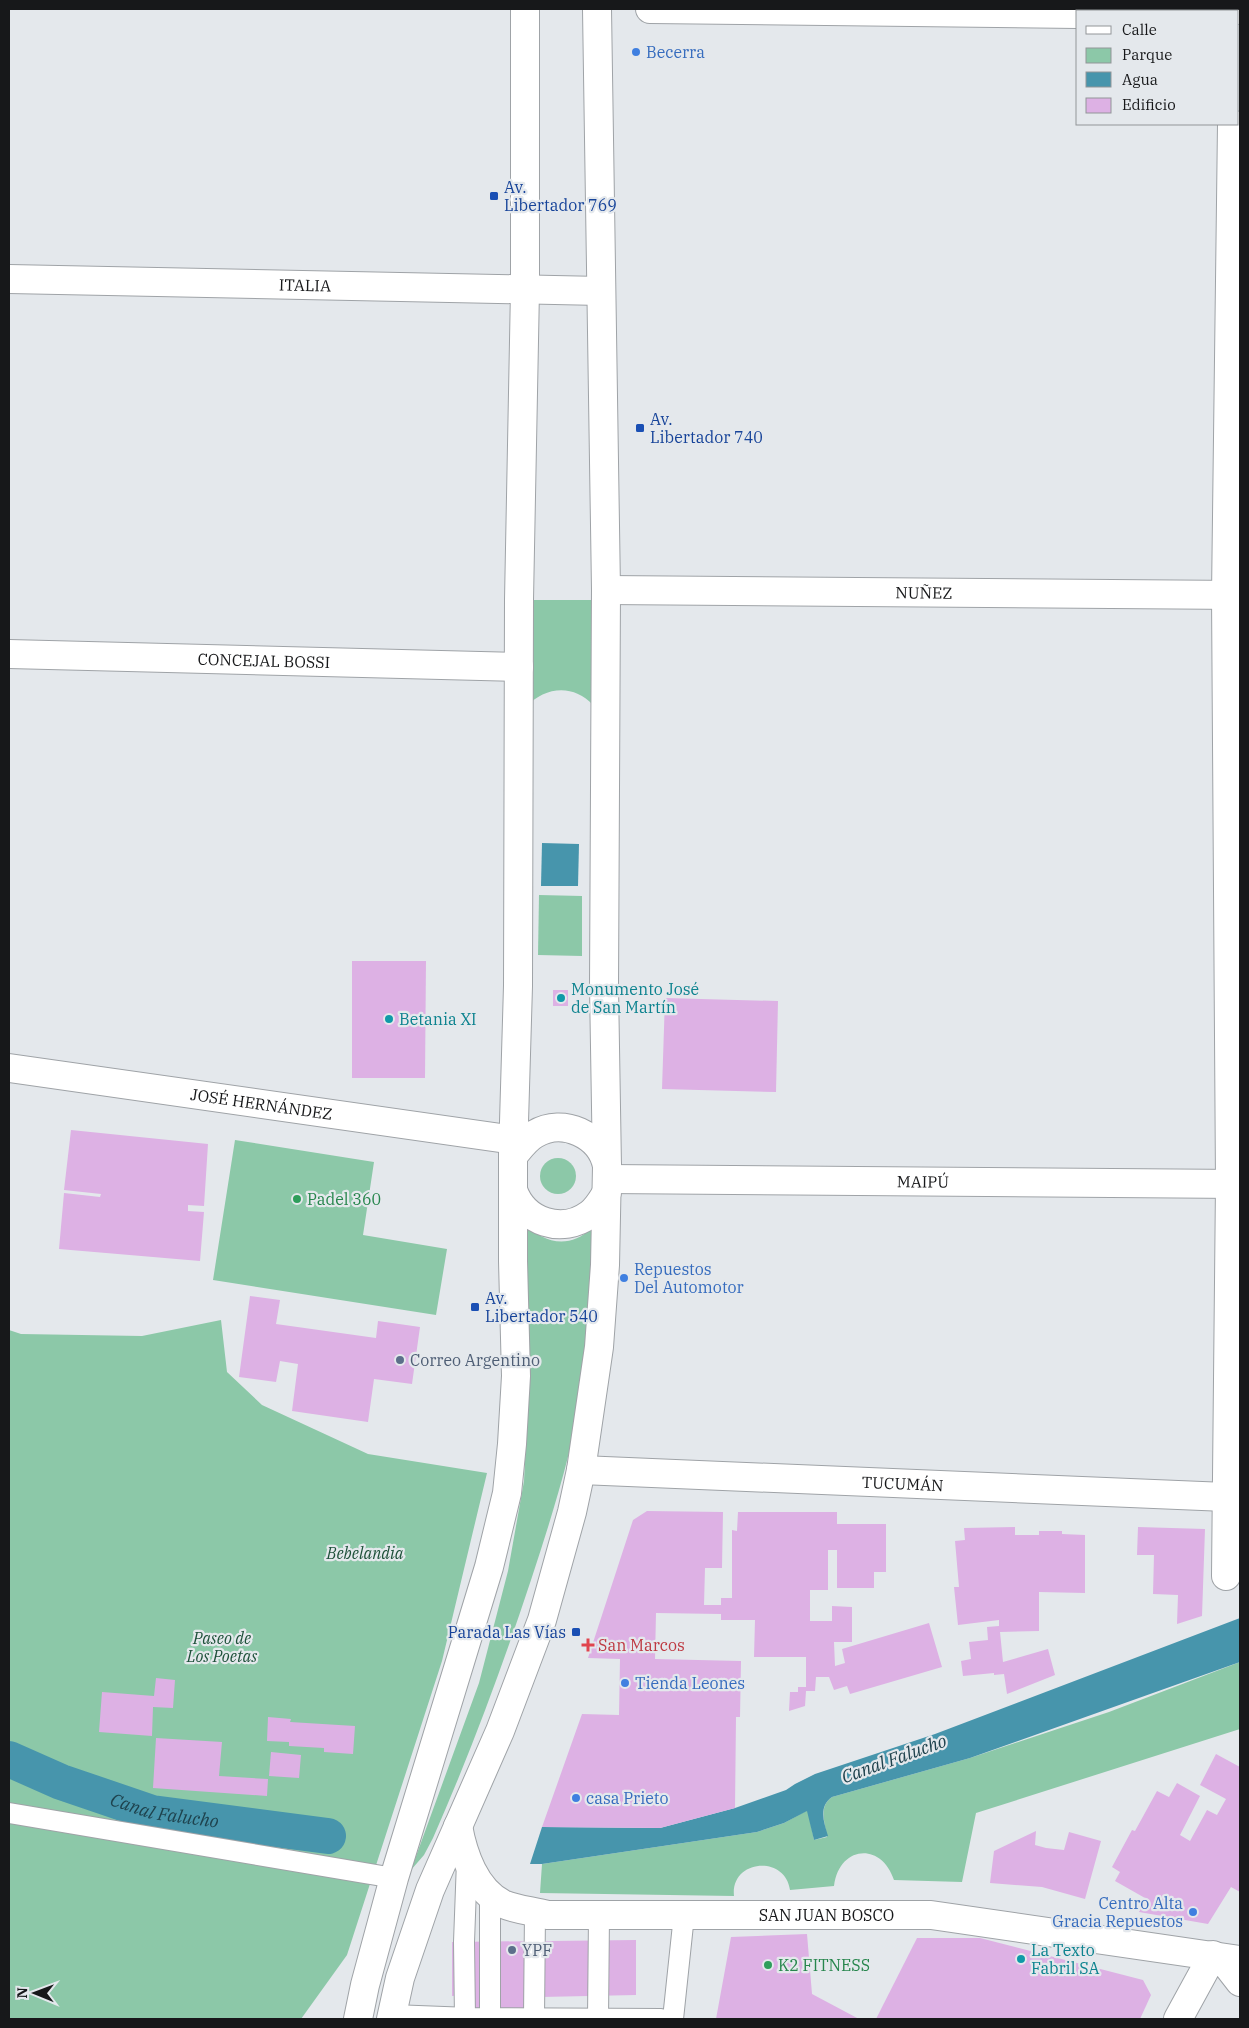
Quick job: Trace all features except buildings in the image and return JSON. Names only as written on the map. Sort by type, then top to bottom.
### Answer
[{"type":"street","points":[[358,2019],[365,1985],[394,1878],[466,1647],[489,1567],[507,1493],[516,1376],[513,1190],[518,986],[519,667],[525,289],[525,9]]},
{"type":"street","points":[[391,2017],[400,1978],[430,1890],[500,1731],[542,1620],[572,1512],[581,1470],[599,1348],[605,1265],[607,1179],[604,987],[606,590],[596,9]]},
{"type":"street","points":[[650,9],[1076,14]]},
{"type":"street","points":[[1226,1576],[1226,1497],[1235,1184],[1232,125]]},
{"type":"street","name":"ITALIA","points":[[9,279],[601,291]]},
{"type":"street","name":"NUÑEZ","points":[[606,590],[1233,595]]},
{"type":"street","name":"CONCEJAL BOSSI","points":[[9,654],[519,667]]},
{"type":"street","name":"JOSÉ HERNÁNDEZ","points":[[9,1068],[514,1148]]},
{"type":"street","points":[[513,1190],[522,1207],[530,1215],[550,1224],[561,1225],[572,1223],[592,1213],[607,1179],[602,1152],[596,1143],[588,1136],[568,1128],[558,1127],[537,1132],[514,1148]]},
{"type":"street","name":"MAIPÚ","points":[[607,1179],[1235,1184]]},
{"type":"street","name":"TUCUMÁN","points":[[581,1470],[1226,1497]]},
{"type":"street","name":"SAN JUAN BOSCO","points":[[458,1826],[461,1845],[467,1861],[490,1894],[502,1903],[548,1915],[931,1915],[1240,1960]]},
{"type":"street","points":[[1178,2019],[1213,1955],[1226,1964],[1240,1982]]},
{"type":"street","points":[[348,2019],[365,1985]]},
{"type":"lane","points":[[9,1813],[394,1878]]},
{"type":"lane","points":[[465,2018],[464,1942],[467,1861]]},
{"type":"lane","points":[[490,1894],[490,2018]]},
{"type":"lane","points":[[534,2018],[535,1912]]},
{"type":"lane","points":[[598,1915],[598,2019]]},
{"type":"lane","points":[[673,2019],[684,1915]]},
{"type":"lane","points":[[391,2017],[661,2019]]},
{"type":"green space","points":[[519,600],[606,600],[593,705],[577,694],[560,690],[542,695],[526,707]]},
{"type":"green space","points":[[539,895],[582,896],[582,956],[538,955]]},
{"type":"green space","name":"Padel 360","points":[[235,1140],[374,1162],[363,1235],[447,1249],[436,1315],[213,1280]]},
{"type":"green space","points":[[558,1158],[565,1159],[571,1163],[575,1169],[575,1183],[571,1189],[565,1193],[558,1194],[551,1193],[545,1189],[541,1183],[540,1176],[541,1169],[545,1163],[551,1159]]},
{"type":"green space","points":[[522,1222],[539,1235],[556,1241],[574,1239],[592,1228],[589,1327],[583,1386],[561,1484],[509,1646],[473,1743],[433,1838],[424,1855],[411,1870],[479,1683],[508,1571],[524,1481],[527,1422]]},
{"type":"green space","name":"Paseo de Los Poetas","points":[[221,1320],[227,1372],[262,1405],[368,1454],[487,1473],[442,1661],[347,1955],[301,2019],[9,2019],[9,1330],[21,1334],[142,1336]]},
{"type":"green space","points":[[1240,1662],[1240,1729],[976,1813],[962,1882],[894,1880],[888,1867],[880,1859],[871,1854],[861,1853],[852,1856],[844,1863],[837,1873],[834,1886],[790,1890],[786,1878],[779,1871],[759,1866],[749,1869],[740,1875],[735,1884],[734,1896],[540,1893],[542,1864],[757,1832],[784,1823],[808,1810],[814,1840],[827,1837],[824,1810],[825,1805],[832,1797],[970,1758],[1109,1712]]},
{"type":"water","points":[[542,843],[579,844],[578,886],[541,886]]},
{"type":"water","points":[[1240,1618],[1240,1662],[970,1758],[832,1797],[825,1805],[823,1815],[828,1836],[814,1840],[807,1811],[784,1823],[757,1832],[542,1864],[530,1864],[542,1827],[660,1828],[735,1808],[786,1790],[815,1774],[935,1734]]},
{"type":"waterway","name":"Canal Falucho","points":[[9,1759],[61,1782],[152,1813],[328,1836]]},
{"type":"place","name":"Becerra","points":[[636,52]]},
{"type":"place","name":"Av. Libertador 769","points":[[494,196]]},
{"type":"place","name":"Av. Libertador 740","points":[[640,428]]},
{"type":"place","name":"Monumento José de San Martín","points":[[561,998]]},
{"type":"place","name":"Betania XI","points":[[389,1019]]},
{"type":"place","name":"Padel 360","points":[[297,1199]]},
{"type":"place","name":"Repuestos Del Automotor","points":[[624,1278]]},
{"type":"place","name":"Av. Libertador 540","points":[[475,1307]]},
{"type":"place","name":"Correo Argentino","points":[[400,1360]]},
{"type":"place","name":"Parada Las Vías","points":[[576,1632]]},
{"type":"place","name":"San Marcos","points":[[588,1645]]},
{"type":"place","name":"Tienda Leones","points":[[625,1683]]},
{"type":"place","name":"casa Prieto","points":[[576,1798]]},
{"type":"place","name":"Centro Alta Gracia Repuestos","points":[[1193,1912]]},
{"type":"place","name":"YPF","points":[[512,1950]]},
{"type":"place","name":"La Texto Fabril SA","points":[[1021,1959]]},
{"type":"place","name":"K2 FITNESS","points":[[768,1965]]},
{"type":"park label","name":"Bebelandia","points":[[365,1553]]}]
